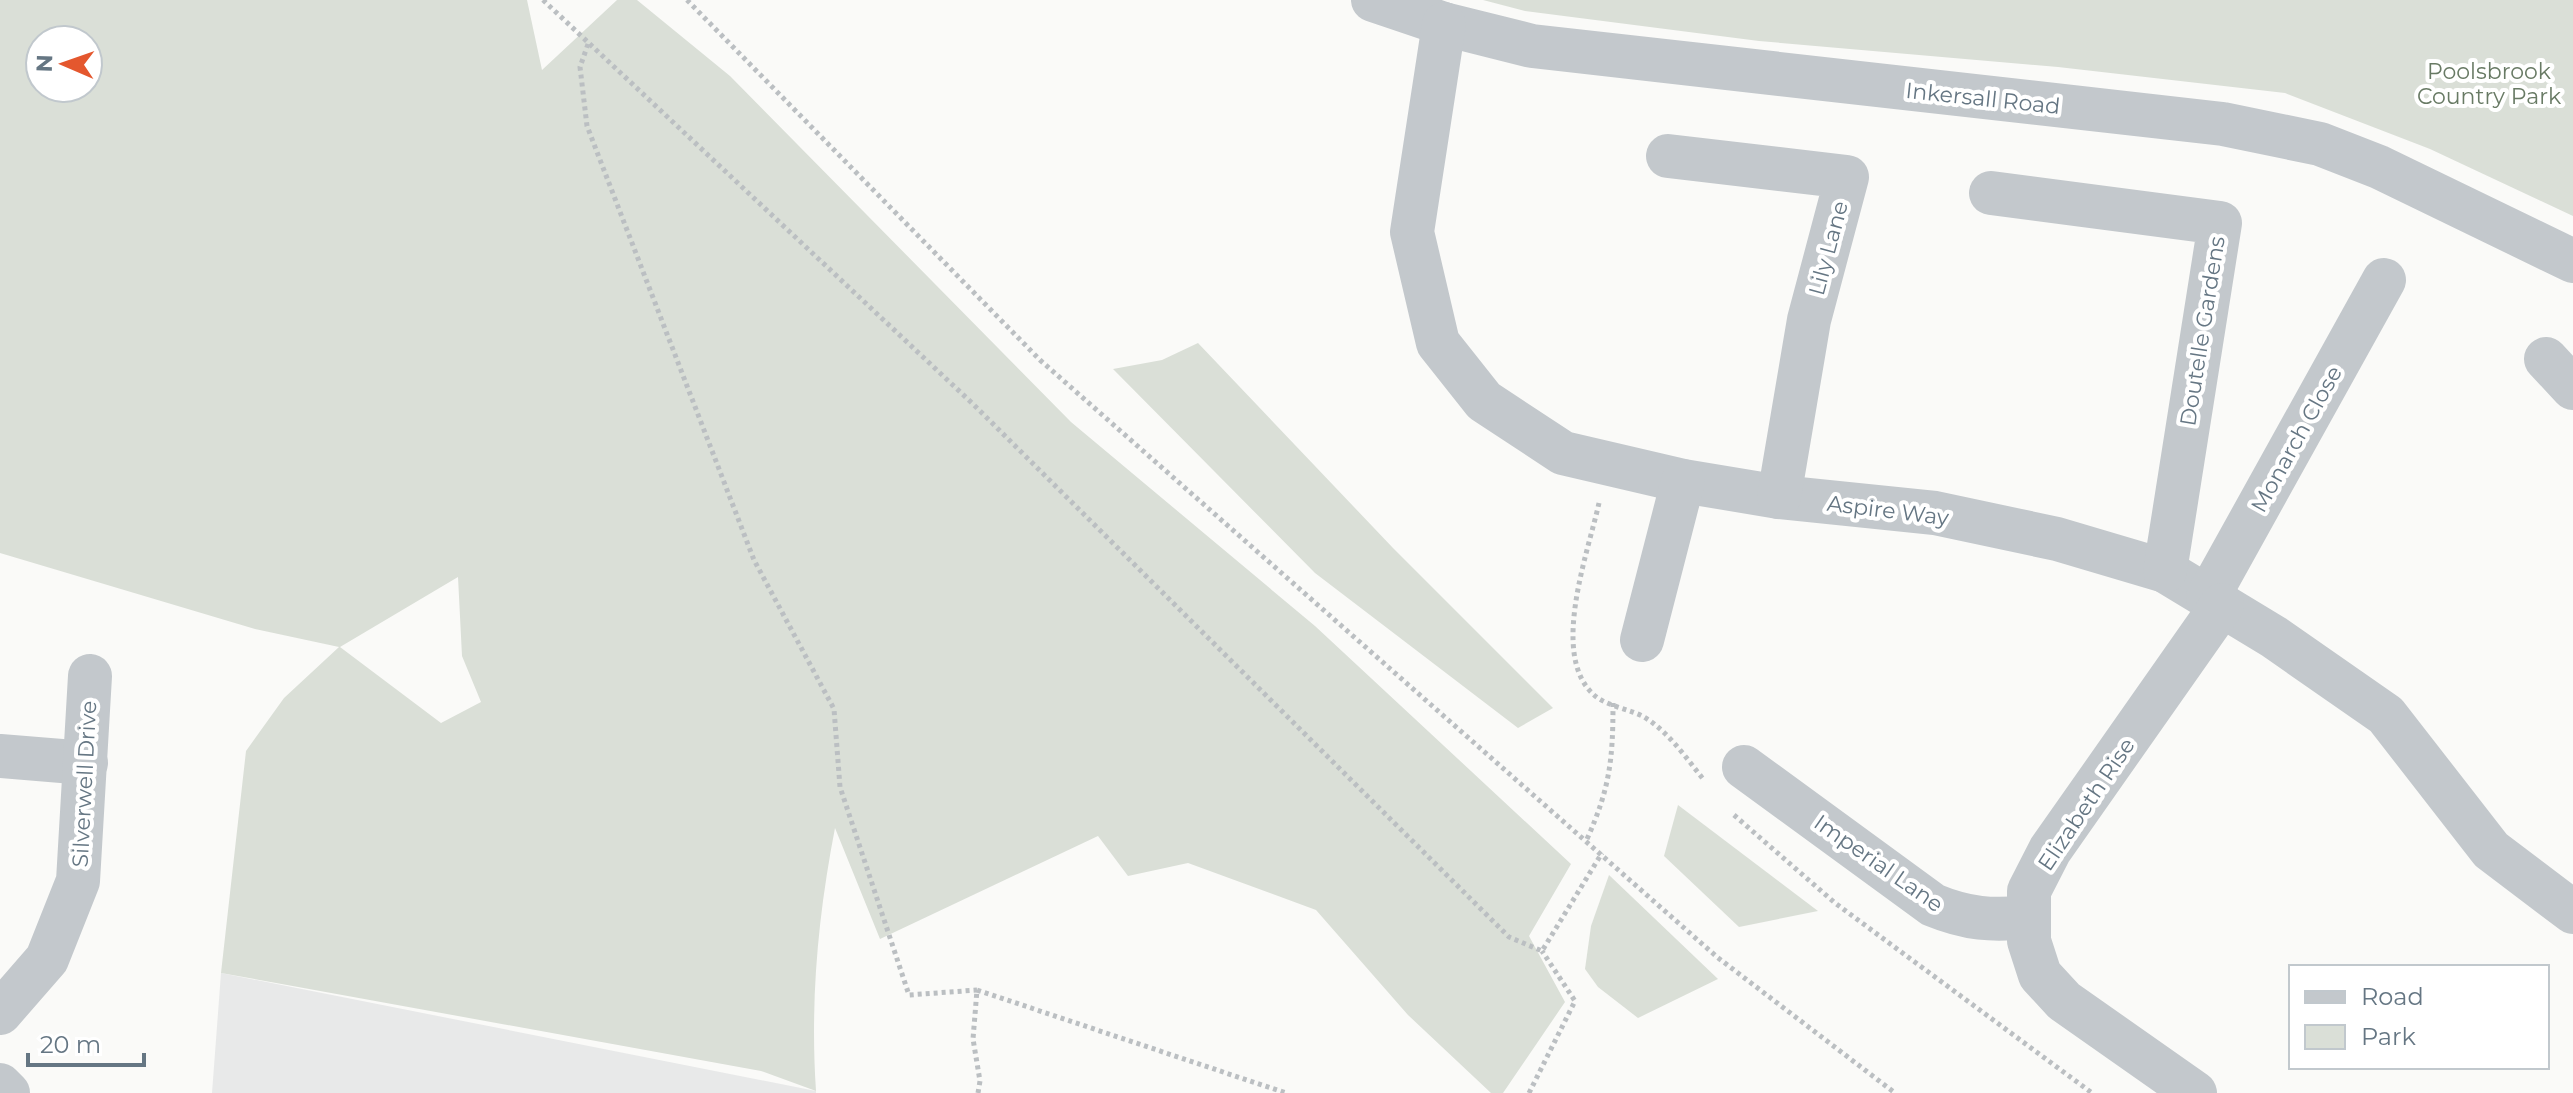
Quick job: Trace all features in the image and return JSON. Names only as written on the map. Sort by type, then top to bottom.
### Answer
[{"type":"street","name":"Inkersall Road","points":[[1373,0],[1444,24],[1532,46],[2223,124],[2320,144],[2444,196],[2573,261]]},
{"type":"street","name":"Aspire Way","points":[[1444,24],[1412,232],[1438,343],[1484,401],[1563,453],[1683,481],[1779,497],[1935,513],[2057,539],[2165,571],[2274,637],[2386,715],[2491,850],[2569,902]]},
{"type":"street","name":"Lily Lane","points":[[1668,156],[1847,177],[1809,320],[1779,497]]},
{"type":"street","name":"Doutelle Gardens","points":[[1991,193],[2220,223],[2165,571]]},
{"type":"street","name":"Monarch Close","points":[[2215,601],[2384,280]]},
{"type":"street","points":[[1642,640],[1683,481]]},
{"type":"street","name":"Elizabeth Rise","points":[[2195,1093],[2064,1001],[2040,975],[2029,941],[2029,891],[2050,850],[2215,601]]},
{"type":"street","name":"Silverwell Drive","points":[[0,1013],[47,959],[78,881],[90,676]]},
{"type":"street","points":[[0,756],[86,763]]},
{"type":"street","name":"Imperial Lane","points":[[1744,767],[1933,905],[1964,918],[1994,921],[2029,917]]},
{"type":"street","points":[[0,1085],[8,1093]]},
{"type":"path","points":[[543,0],[973,404],[1509,937],[1542,951],[1575,1001],[1529,1093]]},
{"type":"path","points":[[687,0],[1040,360],[1587,839],[1717,957],[1895,1093]]},
{"type":"path","points":[[589,43],[580,67],[587,126],[754,560],[834,709],[840,787],[909,995],[977,990],[1286,1093]]},
{"type":"path","points":[[1587,839],[1601,808],[1613,762],[1613,703]]},
{"type":"path","points":[[1542,951],[1602,853]]},
{"type":"path","points":[[977,990],[973,1039],[980,1081],[978,1093]]},
{"type":"shaded area","points":[[221,973],[816,1091],[816,1093],[212,1093]]},
{"type":"green space","points":[[0,0],[527,0],[542,70],[617,0],[637,0],[730,76],[1071,422],[1315,626],[1571,864],[1529,936],[1565,1002],[1503,1093],[1491,1093],[1408,1015],[1316,910],[1188,863],[1128,876],[1098,836],[880,939],[835,828],[817,959],[814,1025],[816,1091],[761,1071],[221,973],[246,751],[284,698],[339,647],[255,629],[0,553]],"holes":[[[458,577],[462,656],[481,702],[441,723],[340,647]]]},
{"type":"green space","name":"Poolsbrook Country Park","points":[[1483,0],[2573,0],[2573,216],[2430,149],[2285,93],[2058,67],[1759,41],[1525,11]]},
{"type":"green space","points":[[1198,343],[1393,548],[1553,708],[1518,728],[1315,573],[1113,369],[1162,360]]},
{"type":"green space","points":[[1678,805],[1818,911],[1739,927],[1664,856]]},
{"type":"green space","points":[[1609,875],[1718,979],[1638,1018],[1598,987],[1585,969],[1591,926]]}]
